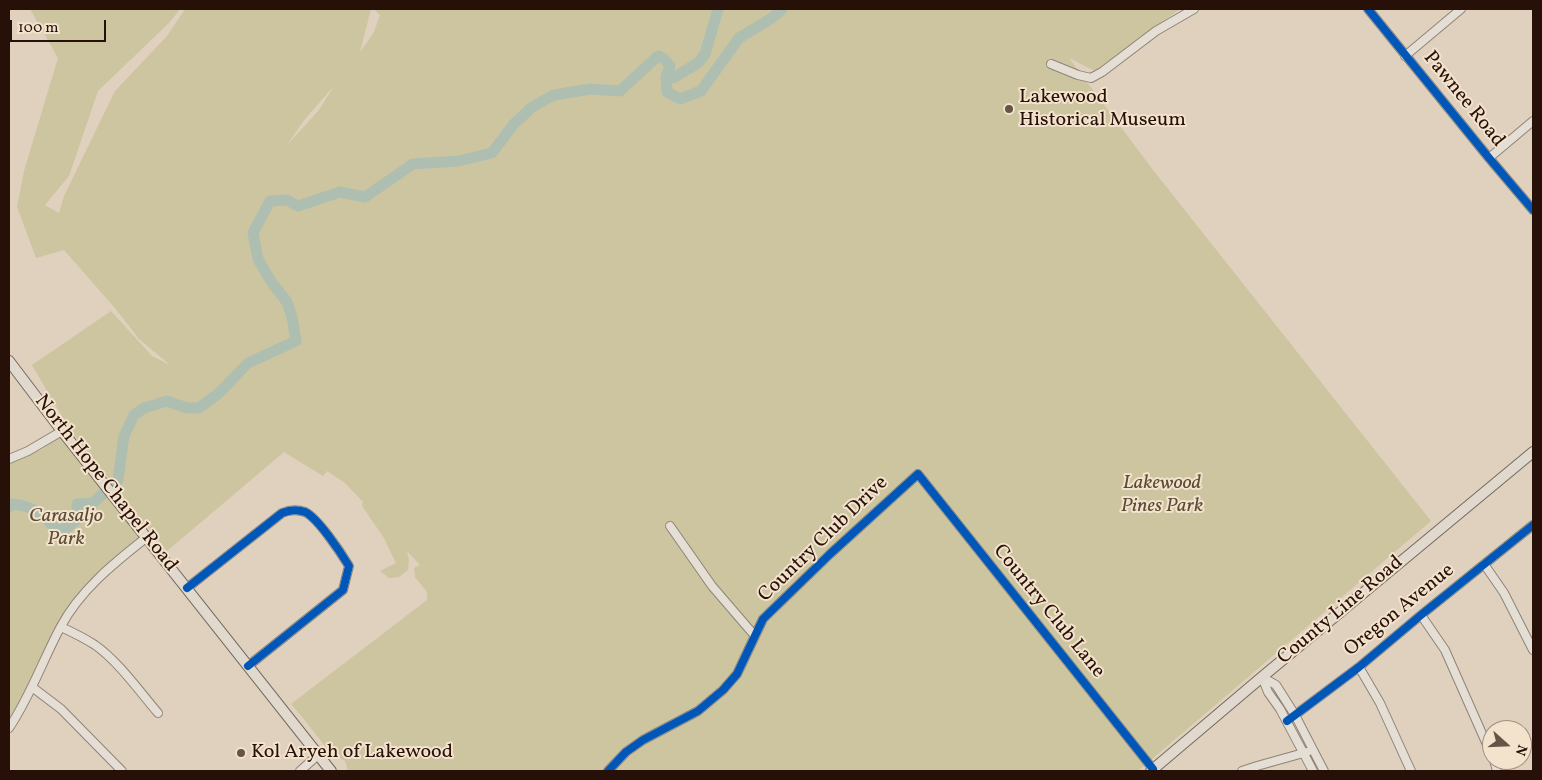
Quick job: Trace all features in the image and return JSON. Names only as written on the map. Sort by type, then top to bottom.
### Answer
[{"type":"main road","name":"North Hope Chapel Road","points":[[9,361],[62,431],[331,771]]},
{"type":"main road","name":"County Line Road","points":[[1152,770],[1533,452]]},
{"type":"street","points":[[1051,64],[1091,78],[1156,32],[1194,9]]},
{"type":"street","name":"Pawnee Road","points":[[1368,9],[1533,210]]},
{"type":"street","points":[[1405,56],[1461,9]]},
{"type":"street","points":[[1489,158],[1533,121]]},
{"type":"street","points":[[9,460],[62,431]]},
{"type":"street","name":"Country Club Drive","points":[[608,771],[626,752],[643,740],[698,711],[723,690],[736,674],[763,620],[830,554],[918,474]]},
{"type":"street","name":"Country Club Lane","points":[[918,474],[1152,770]]},
{"type":"street","points":[[187,588],[279,515],[290,510],[300,510],[311,516],[340,552],[349,566],[343,590],[248,666]]},
{"type":"street","name":"Oregon Avenue","points":[[1286,721],[1359,667],[1533,525]]},
{"type":"street","points":[[670,526],[712,586],[755,636]]},
{"type":"street","points":[[9,728],[32,688],[60,627],[90,586],[105,571],[147,537]]},
{"type":"street","points":[[1484,564],[1504,593],[1533,650]]},
{"type":"street","points":[[1421,615],[1445,650],[1482,733]]},
{"type":"street","points":[[60,627],[103,651],[158,714]]},
{"type":"street","points":[[1359,667],[1380,703],[1411,771]]},
{"type":"street","points":[[1262,677],[1276,685],[1295,715],[1324,771]]},
{"type":"street","points":[[1262,677],[1268,692],[1313,771]]},
{"type":"street","points":[[32,688],[61,709],[122,771]]},
{"type":"street","points":[[1242,771],[1314,750]]},
{"type":"street","points":[[300,771],[318,755]]},
{"type":"green space","name":"Lakewood Pines Park","points":[[30,9],[180,9],[170,22],[98,91],[69,176],[45,205],[59,213],[64,196],[115,91],[167,36],[185,9],[371,9],[360,52],[374,32],[380,15],[374,9],[1180,9],[1095,71],[1069,58],[1153,170],[1431,521],[1138,771],[348,771],[345,761],[328,750],[291,704],[427,600],[427,592],[415,577],[414,568],[420,565],[407,551],[409,560],[408,570],[399,577],[389,578],[380,571],[396,563],[384,538],[362,506],[363,502],[345,483],[327,471],[323,476],[284,452],[167,551],[70,430],[32,365],[111,311],[152,356],[170,365],[139,339],[114,307],[64,250],[36,258],[17,207],[24,171],[58,58]],"holes":[[[334,86],[319,110],[287,145],[305,119]]]},
{"type":"green space","name":"Carasaljo Park","points":[[62,431],[147,537],[79,600],[9,728],[9,464],[43,449]]},
{"type":"waterway","points":[[666,77],[673,78],[698,63],[705,54],[718,9]]},
{"type":"waterway","points":[[9,507],[12,504],[32,509],[42,515],[57,530],[65,529],[78,519],[77,504],[93,503],[118,480],[124,436],[134,415],[144,408],[167,401],[187,408],[199,408],[219,393],[248,363],[296,341],[287,302],[272,283],[258,259],[253,233],[270,201],[287,200],[298,206],[340,192],[365,197],[413,164],[459,161],[492,153],[513,125],[532,107],[554,95],[590,89],[620,91],[658,56],[664,59],[670,66],[666,77],[667,92],[680,99],[701,91],[739,38],[772,18],[782,9]]},
{"type":"cycle path","points":[[1368,9],[1533,210]]},
{"type":"cycle path","points":[[608,771],[626,752],[643,740],[698,711],[723,690],[737,674],[763,619],[830,554],[918,474],[1153,769]]},
{"type":"cycle path","points":[[187,588],[282,513],[296,510],[305,512],[329,536],[349,566],[343,590],[248,666]]},
{"type":"cycle path","points":[[1287,721],[1359,667],[1533,525]]},
{"type":"place","name":"Lakewood Historical Museum","points":[[1009,109]]},
{"type":"place","name":"Kol Aryeh of Lakewood","points":[[241,753]]}]
